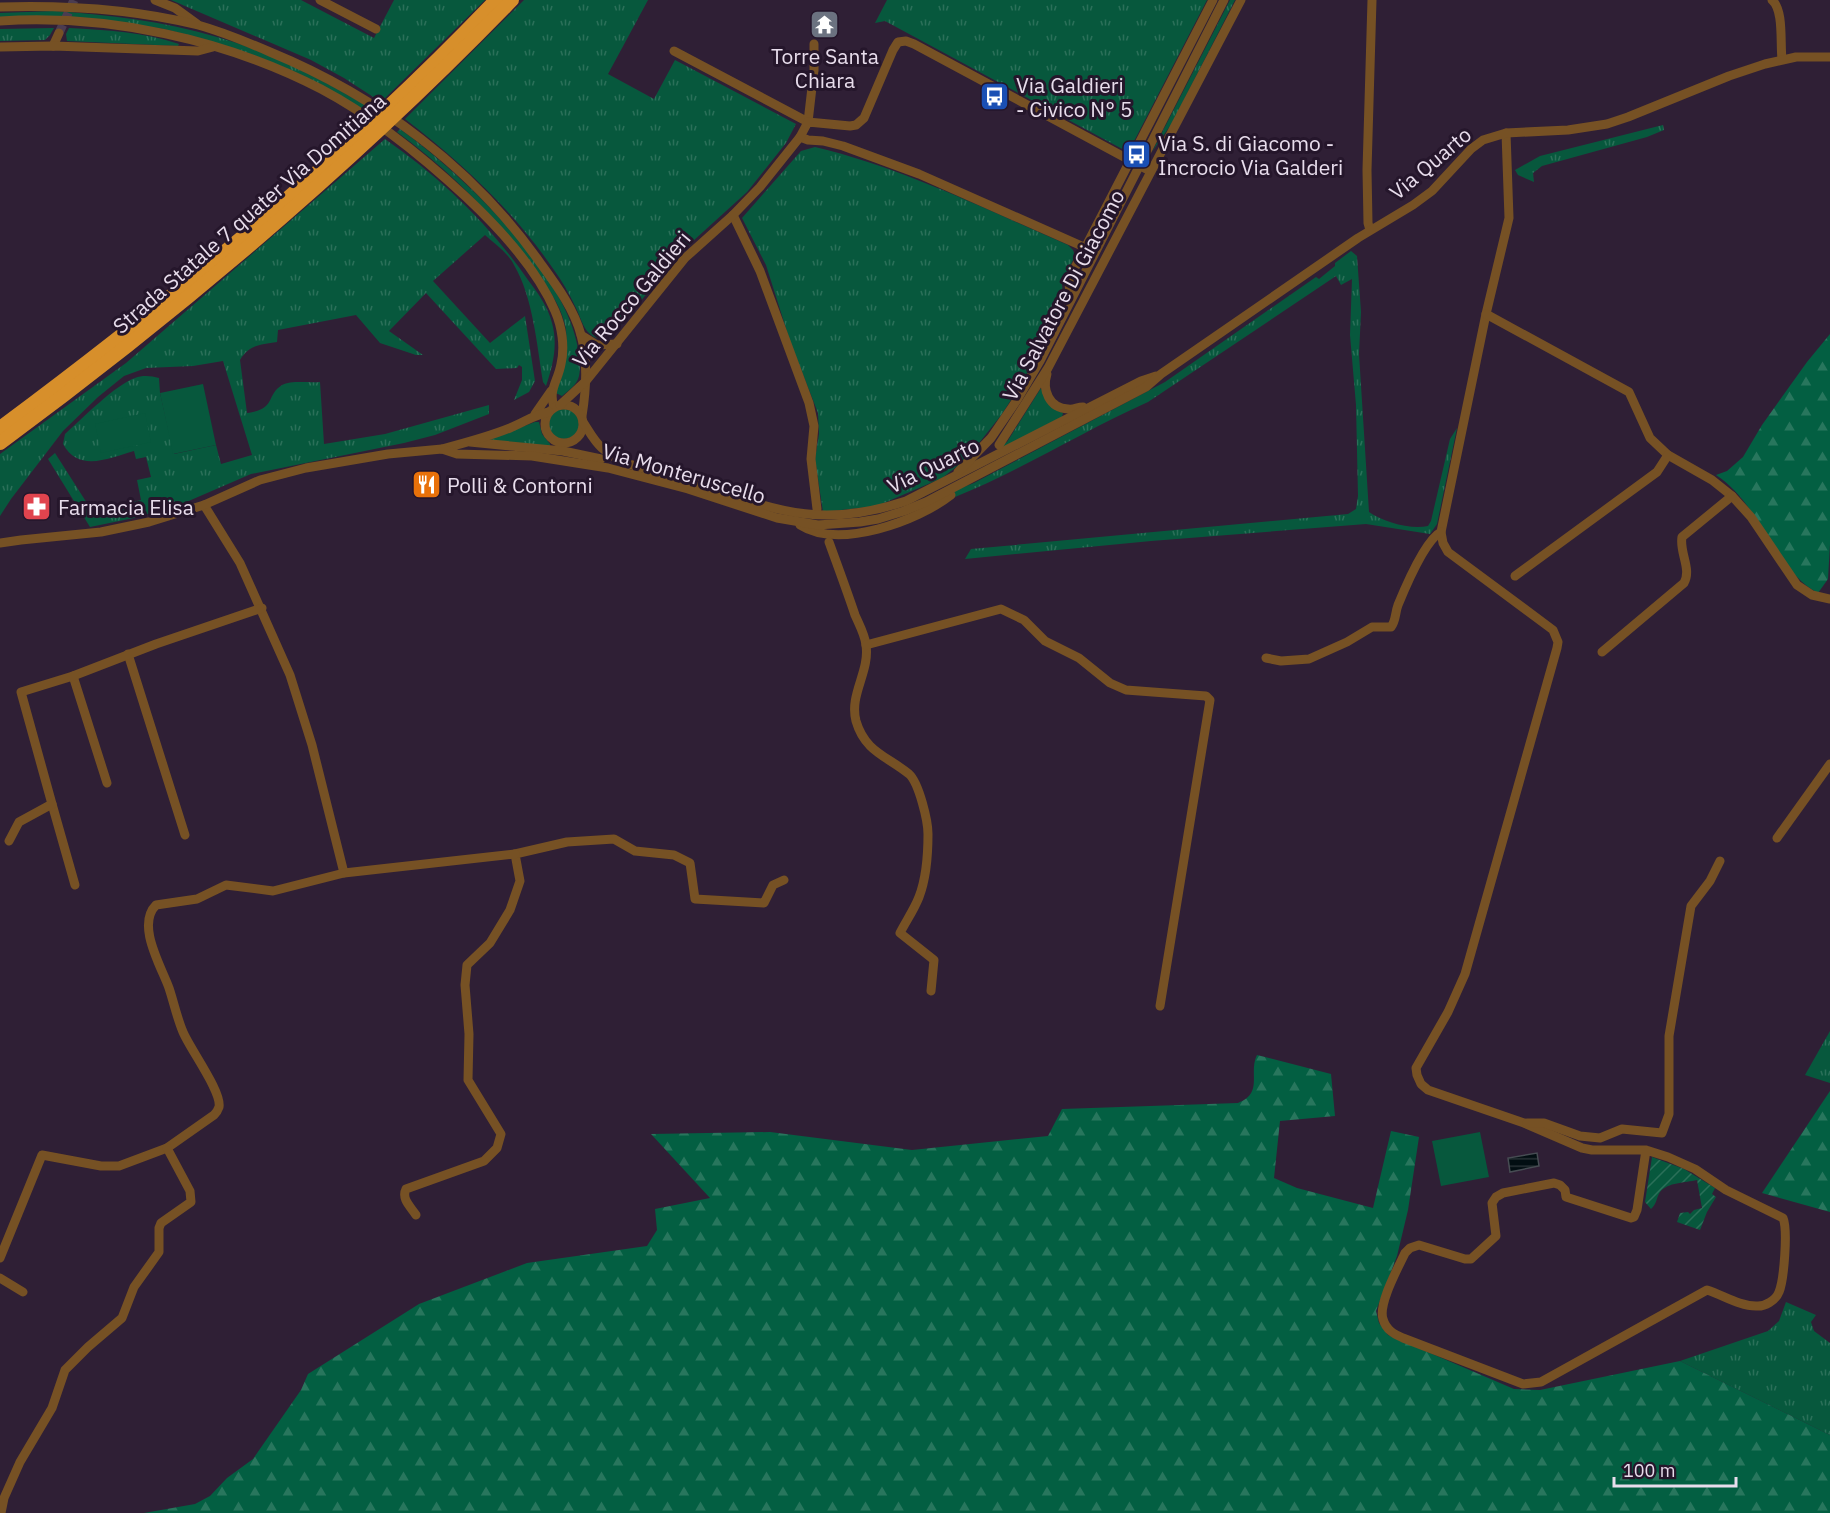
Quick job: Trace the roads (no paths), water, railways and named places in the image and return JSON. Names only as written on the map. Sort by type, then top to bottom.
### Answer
[{"type":"highway","name":"Strada Statale 7 quater Via Domitiana","points":[[0,428],[165,302],[274,210],[369,124],[496,0]]},
{"type":"highway","name":"Strada Statale 7 quater Via Domitiana","points":[[0,442],[112,358],[281,219],[403,108],[512,0]]},
{"type":"street","points":[[155,0],[175,8],[199,25]]},
{"type":"street","points":[[320,0],[376,30]]},
{"type":"street","name":"Via Salvatore Di Giacomo","points":[[1070,301],[1068,279],[1213,0]]},
{"type":"street","name":"Via Salvatore Di Giacomo","points":[[955,476],[991,438],[1040,361],[1224,0]]},
{"type":"street","name":"Via Salvatore Di Giacomo","points":[[999,446],[1047,368],[1241,0]]},
{"type":"street","points":[[1370,230],[1367,170],[1372,0]]},
{"type":"street","points":[[1772,0],[1777,4],[1779,13],[1782,59]]},
{"type":"street","points":[[0,7],[111,10],[199,25],[232,36],[311,69],[370,102],[405,127],[456,168],[513,227],[563,296],[581,335],[586,381],[581,433],[563,451]]},
{"type":"street","points":[[0,21],[104,24],[213,46],[299,79],[360,113],[395,137],[441,174],[481,212],[512,246],[545,292],[561,327],[561,364],[552,389],[535,414]]},
{"type":"street","points":[[53,46],[59,33]]},
{"type":"street","points":[[674,51],[808,122],[844,126],[856,125],[867,114],[898,42],[914,44],[1150,171]]},
{"type":"street","points":[[808,122],[814,70],[814,44]]},
{"type":"street","points":[[0,47],[53,46],[198,51],[213,46]]},
{"type":"street","name":"Via Quarto","points":[[796,522],[818,525],[860,522],[894,515],[913,508],[1146,387],[1161,374],[1370,230],[1423,198],[1477,144],[1506,133],[1568,130],[1607,124],[1678,98],[1729,76],[1782,59],[1830,57]]},
{"type":"street","name":"Via Rocco Galdieri","points":[[555,408],[586,381],[685,258],[734,215],[760,187],[800,136],[808,122]]},
{"type":"street","points":[[1506,133],[1509,218],[1486,314],[1441,532],[1448,552],[1553,630],[1558,642],[1465,974],[1448,1012],[1419,1060],[1416,1068],[1417,1075],[1421,1084],[1428,1090],[1524,1123],[1573,1145],[1592,1150],[1646,1150],[1668,1156],[1695,1168],[1726,1190],[1783,1218],[1786,1224],[1785,1255],[1779,1293],[1771,1302],[1755,1307],[1707,1290],[1541,1382],[1532,1384],[1523,1384],[1491,1373],[1390,1331],[1383,1320],[1382,1308],[1405,1253],[1410,1248],[1419,1245],[1472,1259],[1496,1236],[1492,1203],[1496,1197],[1503,1193],[1554,1183],[1566,1190],[1565,1196],[1568,1199],[1582,1201],[1631,1218],[1637,1210],[1646,1150]]},
{"type":"street","points":[[800,136],[808,140],[843,146],[908,170],[1084,247]]},
{"type":"street","points":[[734,215],[760,271],[809,403],[814,426],[812,459],[817,509]]},
{"type":"street","points":[[1486,314],[1629,392],[1650,438],[1668,454],[1712,480],[1732,496],[1751,516],[1797,585],[1812,596],[1830,599]]},
{"type":"street","points":[[581,335],[597,345],[617,344]]},
{"type":"street","points":[[1047,368],[1044,384],[1052,402],[1068,409],[1088,408]]},
{"type":"street","name":"Via Quarto","points":[[582,419],[598,444],[615,459],[688,480],[760,505],[797,513],[840,516],[874,511],[906,501],[1141,381],[1161,374]]},
{"type":"street","points":[[552,389],[551,400],[555,408]]},
{"type":"street","points":[[442,449],[510,428],[535,414],[555,408],[573,407],[582,419]]},
{"type":"street","points":[[555,408],[546,417],[545,429],[563,451]]},
{"type":"street","points":[[470,442],[563,451],[601,459]]},
{"type":"street","name":"Via Monteruscello","points":[[0,543],[101,532],[149,522],[204,505],[260,480],[306,468],[442,449],[457,454],[563,451],[762,514],[796,522]]},
{"type":"street","points":[[1515,576],[1657,472],[1668,454]]},
{"type":"street","points":[[796,522],[807,530],[827,534],[861,532],[897,524],[921,515],[951,495]]},
{"type":"street","points":[[1602,652],[1684,583],[1687,576],[1682,537],[1732,496]]},
{"type":"street","points":[[204,505],[240,563],[262,608],[301,707],[345,873]]},
{"type":"street","points":[[1266,658],[1281,661],[1309,659],[1347,642],[1372,627],[1391,627],[1421,558],[1434,535],[1441,532]]},
{"type":"street","points":[[829,542],[866,645],[864,667],[854,699],[856,723],[863,738],[872,749],[914,780],[927,824],[927,844],[920,896],[900,933],[934,960],[931,991]]},
{"type":"street","points":[[75,885],[21,692],[73,676],[128,654],[262,608]]},
{"type":"street","points":[[866,645],[1001,609],[1024,620],[1045,641],[1079,658],[1110,683],[1126,690],[1206,696],[1210,700],[1160,1006]]},
{"type":"street","points":[[128,654],[185,835]]},
{"type":"street","points":[[73,676],[107,783]]},
{"type":"street","points":[[1778,838],[1830,764]]},
{"type":"street","points":[[9,841],[19,822],[52,804]]},
{"type":"street","points":[[0,1258],[42,1155],[101,1166],[119,1166],[167,1148],[214,1115],[219,1109],[219,1101],[209,1079],[183,1033],[168,985],[153,948],[148,922],[152,910],[161,904],[197,899],[226,885],[273,891],[345,873],[515,854],[567,842],[614,839],[636,850],[674,855],[690,863],[695,899],[764,903],[773,885],[784,880]]},
{"type":"street","points":[[416,1215],[404,1199],[406,1189],[484,1161],[497,1148],[501,1134],[468,1080],[466,965],[490,943],[510,910],[520,881],[515,854]]},
{"type":"street","points":[[1524,1123],[1544,1123],[1580,1136],[1600,1138],[1622,1129],[1662,1133],[1669,1114],[1669,1036],[1691,906],[1710,880],[1720,861]]},
{"type":"street","points":[[1,1513],[4,1498],[20,1462],[52,1408],[65,1370],[122,1318],[135,1287],[159,1252],[161,1223],[191,1202],[190,1191],[167,1148]]},
{"type":"street","points":[[0,1278],[23,1292]]},
{"type":"tunnel","points":[[59,33],[74,0]]},
{"type":"place","name":"Torre Santa Chiara","points":[[825,25]]},
{"type":"place","name":"Via Galdieri - Civico N° 5","points":[[995,97]]},
{"type":"place","name":"Via S. di Giacomo - Incrocio Via Galderi","points":[[1137,155]]},
{"type":"place","name":"Polli & Contorni","points":[[426,485]]},
{"type":"place","name":"Farmacia Elisa","points":[[37,507]]}]
